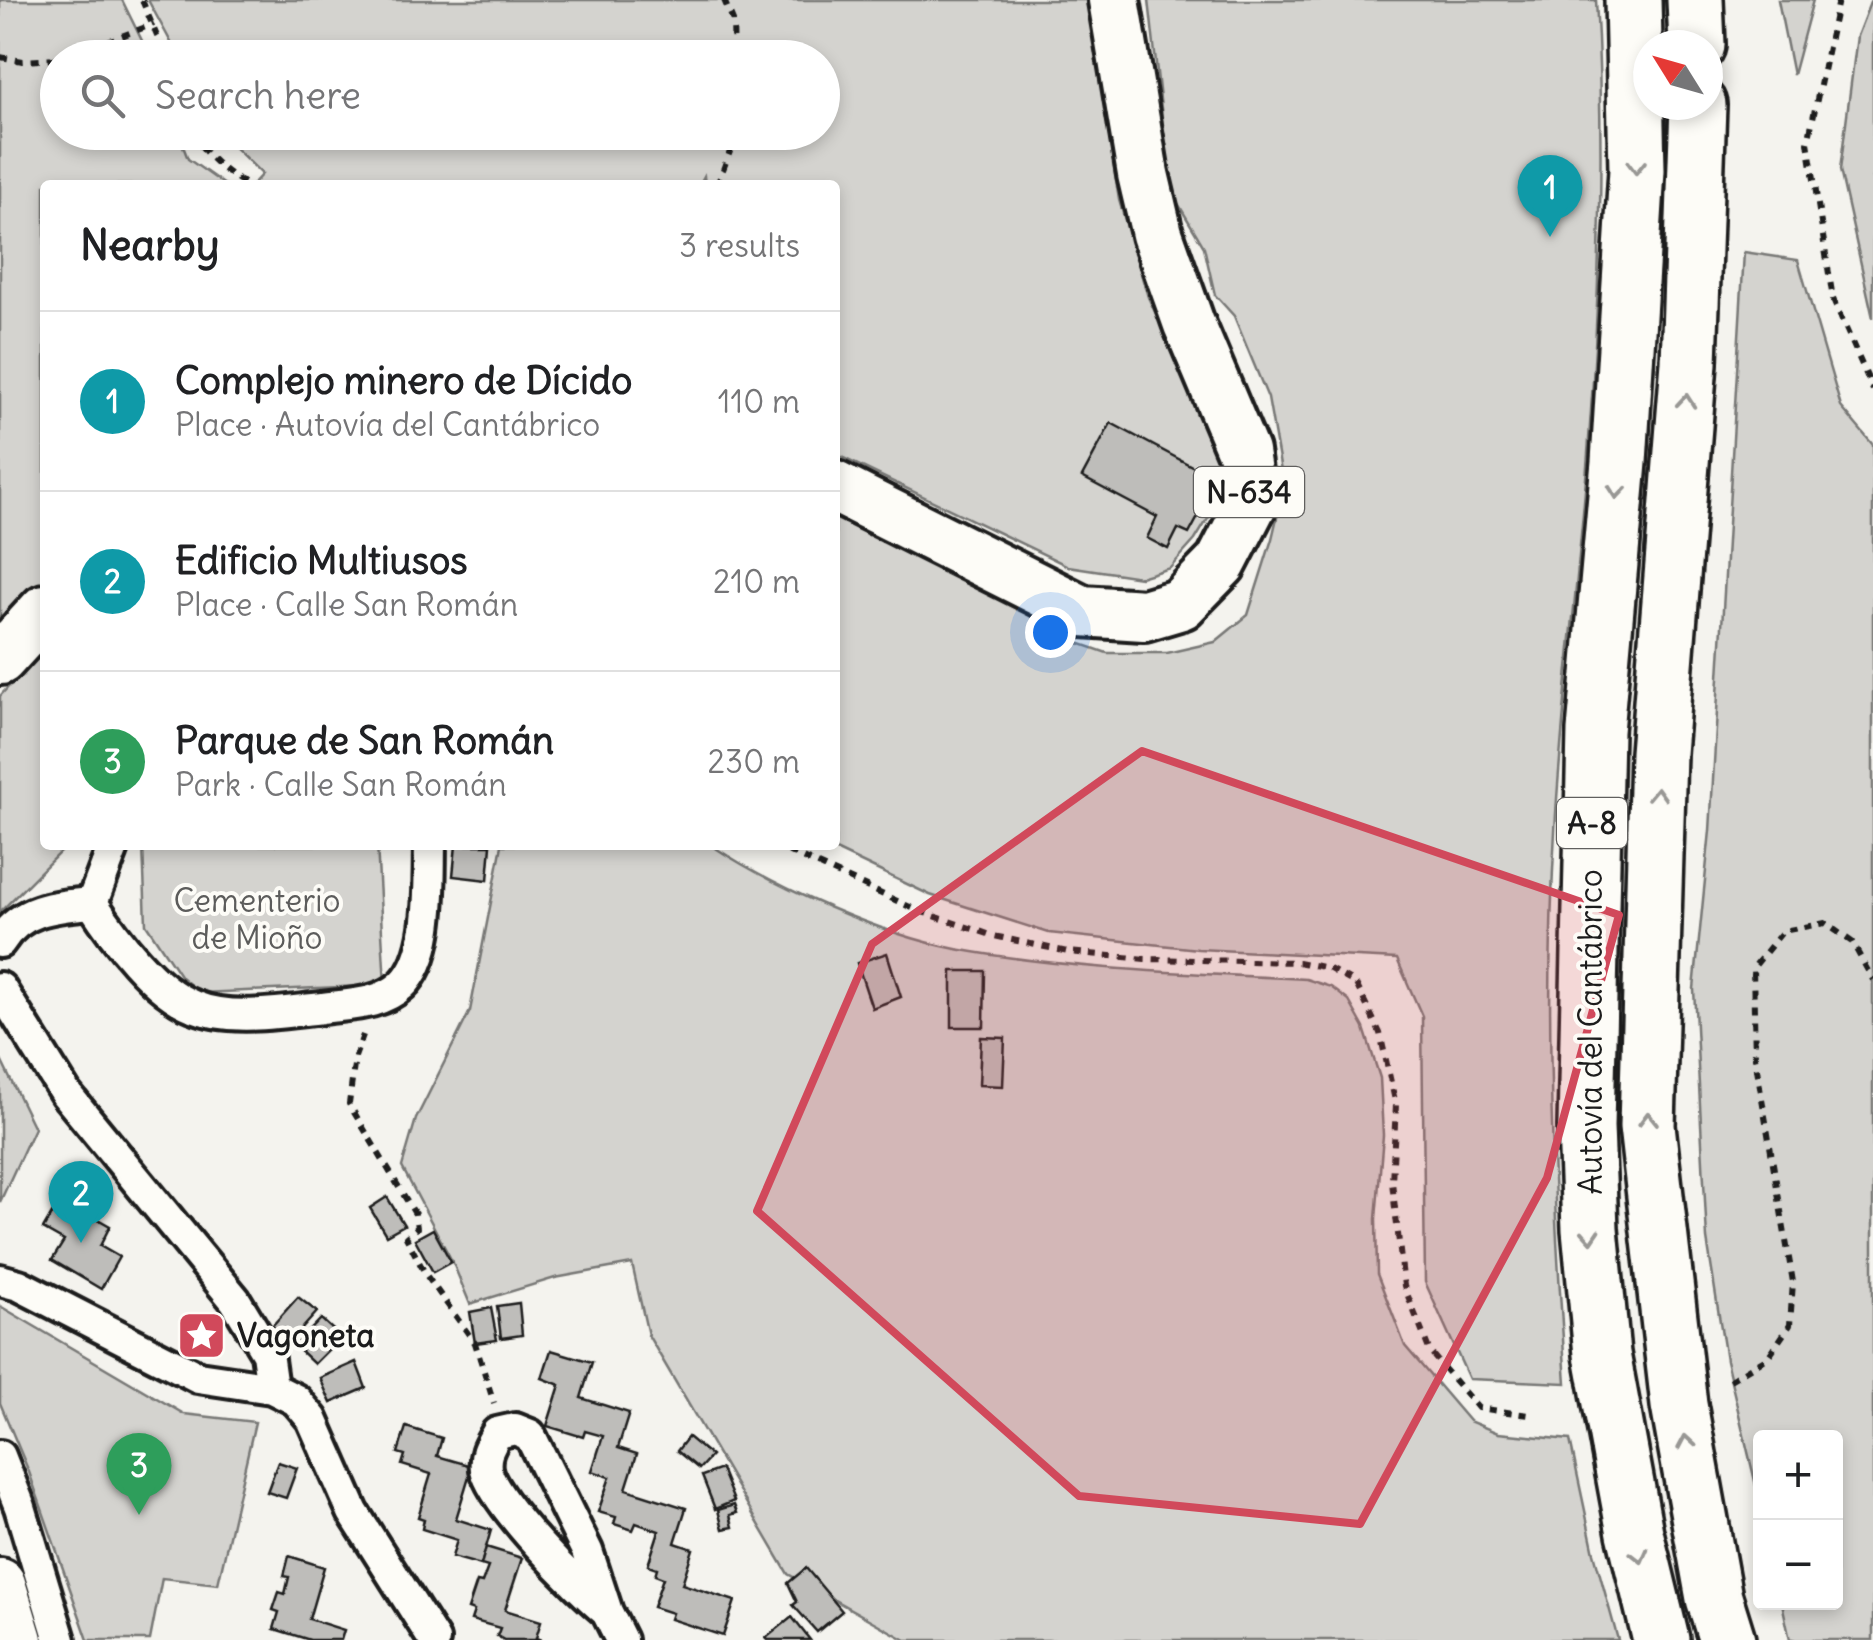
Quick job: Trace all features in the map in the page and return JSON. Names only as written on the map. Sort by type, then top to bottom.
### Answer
[{"type":"highway","name":"N-634","points":[[840,491],[1082,612],[1144,615],[1181,604],[1221,563],[1251,505],[1242,452],[1188,324],[1158,234],[1114,0]]},
{"type":"highway","name":"Autovía del Cantábrico","points":[[1633,0],[1637,170],[1620,462],[1594,731],[1586,1127],[1590,1229],[1602,1354],[1634,1533],[1661,1640]]},
{"type":"highway","points":[[1695,0],[1696,30]]},
{"type":"highway","name":"Autovía del Cantábrico","points":[[1697,120],[1689,363],[1658,753],[1647,1126],[1679,1405],[1714,1598],[1727,1640]]},
{"type":"highway","points":[[0,659],[40,615]]},
{"type":"highway","points":[[0,1584],[17,1640]]},
{"type":"street","points":[[92,903],[112,850]]},
{"type":"street","points":[[92,903],[120,947],[191,1006],[228,1014],[286,1012],[377,1001],[403,984],[414,968],[426,934],[430,850]]},
{"type":"street","points":[[0,942],[24,917],[50,907],[92,903]]},
{"type":"street","points":[[0,988],[66,1094],[235,1300],[267,1354],[272,1388]]},
{"type":"street","points":[[0,1280],[19,1285],[198,1378],[272,1388],[296,1400],[312,1419],[354,1512],[434,1640]]},
{"type":"street","points":[[607,1612],[576,1586],[502,1499],[487,1474],[485,1454],[498,1433],[515,1429],[530,1435],[588,1551],[620,1640]]},
{"type":"street","points":[[0,1456],[20,1506],[60,1640]]},
{"type":"street","points":[[406,1598],[416,1640]]},
{"type":"path","points":[[142,0],[160,40]]},
{"type":"path","points":[[724,0],[734,21],[734,40]]},
{"type":"path","points":[[1838,0],[1808,142],[1833,299],[1873,390]]},
{"type":"path","points":[[110,40],[154,24]]},
{"type":"path","points":[[0,56],[23,62],[40,60]]},
{"type":"path","points":[[204,150],[239,180]]},
{"type":"path","points":[[719,180],[730,150]]},
{"type":"path","points":[[785,850],[918,911],[994,936],[1068,952],[1146,960],[1298,962],[1328,968],[1356,984],[1380,1033],[1396,1105],[1392,1182],[1404,1286],[1430,1352],[1478,1408],[1529,1415]]},
{"type":"path","points":[[1730,1380],[1768,1357],[1790,1326],[1793,1282],[1755,1057],[1753,968],[1783,931],[1824,924],[1852,942],[1873,980]]},
{"type":"path","points":[[377,1001],[354,1056],[349,1104],[415,1214],[417,1228],[406,1237],[426,1275],[475,1342],[495,1406]]},
{"type":"highlighted area","points":[[1142,751],[1619,915],[1547,1178],[1360,1524],[1079,1496],[757,1211],[872,944]]},
{"type":"green space","points":[[0,0],[122,0],[142,40],[40,40],[40,150],[185,150],[188,159],[218,180],[40,180],[40,586],[0,631]]},
{"type":"green space","points":[[148,0],[1088,0],[1119,200],[1148,297],[1209,427],[1219,465],[1220,493],[1214,509],[1195,540],[1170,568],[1140,577],[1068,566],[840,456],[840,180],[704,180],[704,176],[702,180],[257,180],[262,174],[237,150],[840,150],[840,40],[170,40]]},
{"type":"green space","points":[[1149,0],[1596,0],[1601,165],[1596,329],[1558,782],[1550,969],[1554,1176],[1566,1383],[1469,1379],[1425,1282],[1422,1016],[1397,959],[1198,949],[1049,933],[930,895],[836,850],[840,850],[840,512],[1007,599],[1058,636],[1107,653],[1167,653],[1215,642],[1248,615],[1284,488],[1268,398],[1234,316],[1215,295],[1204,247],[1170,190]]},
{"type":"green space","points":[[1778,0],[1813,0],[1793,75]]},
{"type":"green space","points":[[1871,0],[1873,318],[1840,170],[1857,36]]},
{"type":"green space","points":[[1744,252],[1798,260],[1841,407],[1873,445],[1873,1640],[1790,1640],[1784,1610],[1843,1610],[1843,1430],[1753,1430],[1753,1473],[1726,1360],[1707,1239],[1694,989],[1710,831]]},
{"type":"green space","points":[[40,652],[40,850],[62,850],[0,912],[0,696]]},
{"type":"green space","name":"Cementerio de Mioño","points":[[143,850],[377,850],[385,985],[200,993],[181,977],[146,924]]},
{"type":"green space","points":[[501,850],[719,850],[829,908],[956,949],[1087,966],[1306,979],[1331,987],[1349,1001],[1364,1028],[1380,1078],[1383,1135],[1376,1219],[1377,1274],[1405,1346],[1469,1421],[1498,1433],[1570,1440],[1594,1553],[1618,1640],[906,1640],[788,1574],[648,1335],[632,1264],[555,1278],[470,1304],[453,1263],[402,1167],[416,1119],[470,1011]]},
{"type":"green space","points":[[0,1058],[34,1128],[0,1202]]},
{"type":"green space","points":[[0,1306],[184,1414],[255,1422],[218,1584],[162,1578],[150,1640],[88,1640],[29,1472],[0,1403]]},
{"type":"building","points":[[1111,423],[1218,480],[1189,534],[1178,529],[1168,549],[1147,538],[1157,517],[1082,477]]},
{"type":"building","points":[[456,850],[491,850],[488,880],[453,876]]},
{"type":"building","points":[[887,953],[901,997],[872,1008],[857,963]]},
{"type":"building","points":[[952,971],[985,971],[984,1027],[952,1027]]},
{"type":"building","points":[[981,1037],[1005,1038],[1003,1086],[979,1085]]},
{"type":"building","points":[[387,1197],[404,1225],[386,1235],[370,1208]]},
{"type":"building","points":[[61,1198],[110,1226],[100,1246],[119,1257],[101,1289],[52,1260],[64,1241],[43,1229]]},
{"type":"building","points":[[433,1229],[451,1262],[433,1272],[415,1239]]},
{"type":"building","points":[[298,1297],[317,1312],[291,1341],[272,1326]]},
{"type":"building","points":[[519,1303],[522,1335],[501,1338],[497,1306]]},
{"type":"building","points":[[491,1308],[497,1340],[475,1343],[470,1312]]},
{"type":"building","points":[[321,1319],[341,1337],[314,1364],[295,1346]]},
{"type":"building","points":[[551,1350],[592,1362],[581,1398],[629,1413],[618,1448],[637,1454],[626,1489],[686,1508],[675,1543],[693,1549],[682,1584],[735,1601],[723,1636],[670,1619],[672,1613],[653,1607],[663,1578],[655,1575],[657,1568],[648,1565],[659,1531],[636,1523],[633,1530],[614,1524],[616,1517],[598,1512],[610,1477],[592,1471],[603,1436],[585,1431],[583,1437],[547,1426],[560,1385],[542,1378]]},
{"type":"building","points":[[356,1362],[366,1388],[331,1403],[320,1378]]},
{"type":"building","points":[[406,1427],[442,1438],[437,1456],[472,1466],[456,1519],[491,1530],[481,1565],[452,1557],[457,1540],[422,1529],[424,1519],[418,1517],[431,1474],[402,1465],[405,1455],[398,1453]]},
{"type":"building","points":[[688,1437],[711,1456],[699,1469],[677,1451]]},
{"type":"building","points":[[278,1462],[297,1468],[286,1498],[267,1492]]},
{"type":"building","points":[[721,1469],[734,1501],[715,1509],[702,1476]]},
{"type":"building","points":[[734,1505],[737,1513],[730,1515],[733,1527],[723,1529],[718,1510]]},
{"type":"building","points":[[486,1547],[522,1558],[505,1610],[541,1621],[536,1638],[541,1640],[504,1640],[497,1636],[500,1628],[471,1620],[474,1611],[468,1609],[477,1582],[482,1583],[488,1567],[481,1565]]},
{"type":"building","points":[[289,1556],[324,1567],[309,1619],[344,1630],[341,1640],[310,1640],[274,1629],[279,1612],[273,1610],[279,1592],[285,1594]]},
{"type":"building","points":[[806,1568],[842,1611],[817,1632],[793,1605],[797,1602],[788,1583]]},
{"type":"building","points":[[792,1617],[810,1640],[766,1638]]},
{"type":"place","name":"Complejo minero de Dícido","points":[[1550,237]]},
{"type":"place","name":"Edificio Multiusos","points":[[81,1243]]},
{"type":"place","name":"Vagoneta","points":[[202,1335]]},
{"type":"place","name":"Parque de San Román","points":[[139,1515]]}]
